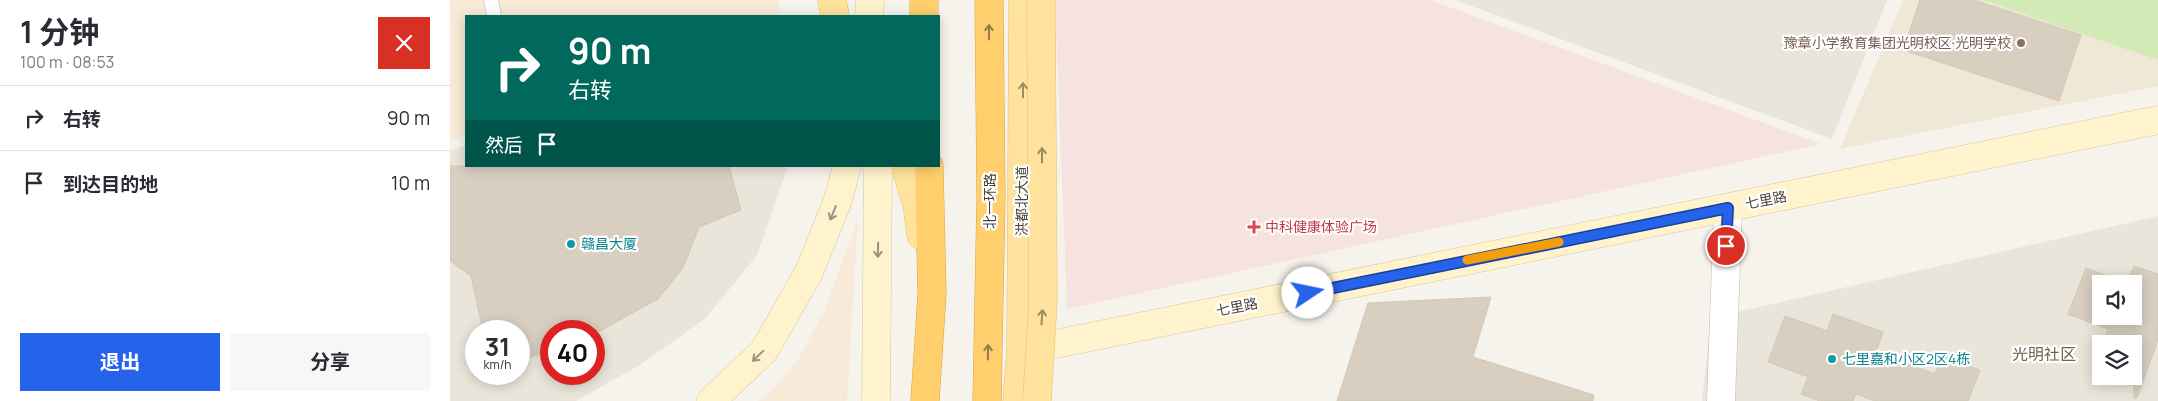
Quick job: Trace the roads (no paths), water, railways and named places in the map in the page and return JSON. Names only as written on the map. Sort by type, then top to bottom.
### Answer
[{"type":"highway","points":[[924,0],[924,15]]},
{"type":"highway","name":"北一环路","points":[[987,401],[990,196],[989,0]]},
{"type":"highway","points":[[924,401],[932,294],[929,167]]},
{"type":"main road","points":[[832,0],[835,15]]},
{"type":"main road","name":"洪都北大道","points":[[1018,401],[1021,351],[1023,0]]},
{"type":"main road","points":[[1036,401],[1044,301],[1041,0]]},
{"type":"main road","points":[[905,167],[918,204],[924,265],[916,401]]},
{"type":"street","points":[[871,0],[871,15]]},
{"type":"street","name":"七里路","points":[[1021,351],[2158,120]]},
{"type":"street","points":[[711,401],[764,351],[809,272],[838,200],[847,167]]},
{"type":"street","points":[[876,401],[878,167]]},
{"type":"street","points":[[1721,401],[1728,208]]},
{"type":"lane","points":[[491,0],[494,15]]},
{"type":"place","name":"豫章小学教育集团光明校区·光明学校","points":[[2021,43]]},
{"type":"place","name":"中科健康体验广场","points":[[1254,227]]},
{"type":"place","name":"赣昌大厦","points":[[571,244]]},
{"type":"place","name":"七里嘉和小区2区4栋","points":[[1832,359]]},
{"type":"district","name":"光明社区","points":[[2044,354]]}]
